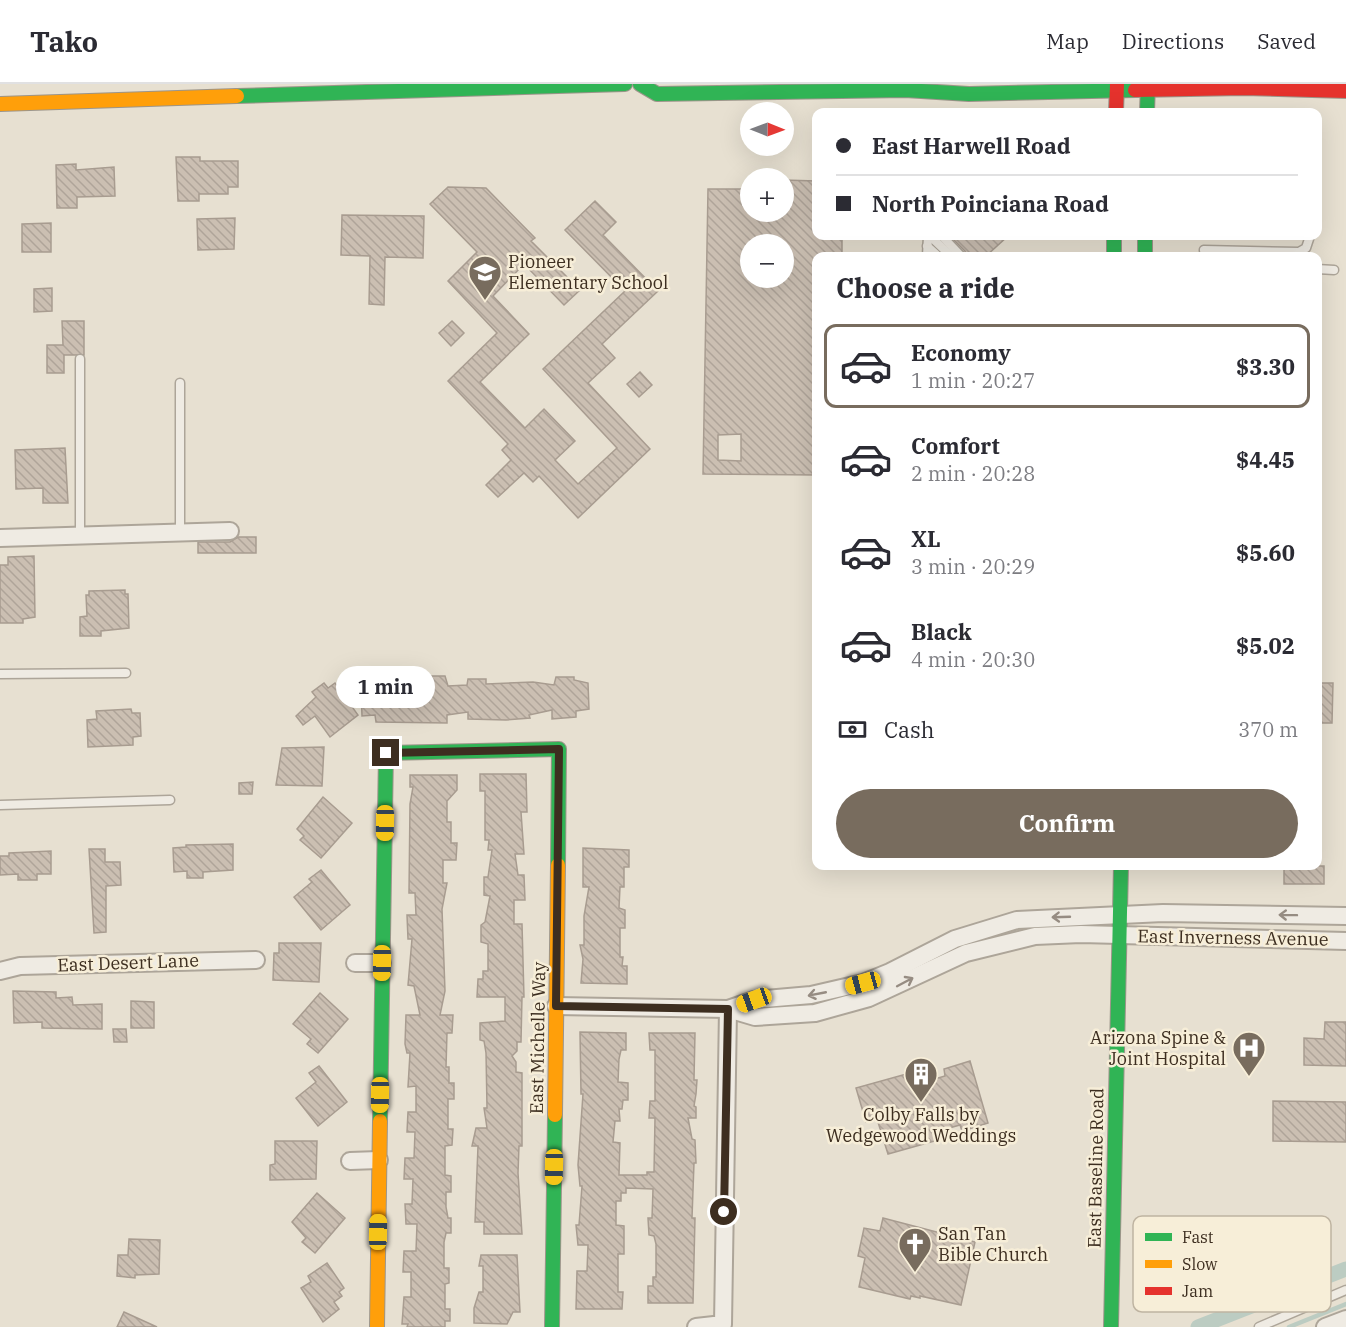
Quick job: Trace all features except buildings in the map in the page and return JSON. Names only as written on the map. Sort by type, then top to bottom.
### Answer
[{"type":"main road","points":[[0,104],[625,84]]},
{"type":"main road","points":[[640,84],[657,94],[749,88],[868,87],[969,94],[1117,87],[1346,91]]},
{"type":"main road","points":[[1116,108],[1117,87]]},
{"type":"main road","points":[[1147,87],[1147,108]]},
{"type":"main road","name":"East Michelle Way","points":[[382,963],[386,753],[559,749],[552,1327]]},
{"type":"main road","name":"East Baseline Road","points":[[1111,1327],[1121,870]]},
{"type":"main road","points":[[377,1327],[382,963]]},
{"type":"street","points":[[0,538],[230,531]]},
{"type":"street","name":"East Inverness Avenue","points":[[980,939],[1017,920],[1163,913],[1346,916]]},
{"type":"street","name":"East Inverness Avenue","points":[[980,939],[1119,935],[1346,941]]},
{"type":"street","points":[[556,1006],[728,1009],[754,1000],[812,995],[863,983],[890,972],[937,947],[980,939]]},
{"type":"street","name":"East Desert Lane","points":[[0,971],[20,966],[256,960]]},
{"type":"street","points":[[355,963],[382,963]]},
{"type":"street","points":[[696,1327],[723,1324],[728,1009]]},
{"type":"street","points":[[350,1161],[380,1160]]},
{"type":"street","points":[[1325,1327],[1346,1319]]},
{"type":"lane","points":[[927,252],[928,240]]},
{"type":"lane","points":[[934,240],[951,252]]},
{"type":"lane","points":[[1299,252],[1306,248],[1309,240]]},
{"type":"lane","points":[[927,246],[934,252]]},
{"type":"lane","points":[[1322,269],[1334,270]]},
{"type":"lane","points":[[80,536],[81,359]]},
{"type":"lane","points":[[180,383],[180,533]]},
{"type":"lane","points":[[0,674],[126,674]]},
{"type":"lane","points":[[0,805],[170,800]]},
{"type":"lane","points":[[1331,1296],[1346,1290]]},
{"type":"lane","points":[[1259,1327],[1294,1312]]},
{"type":"waterway","points":[[1331,1275],[1346,1269]]},
{"type":"waterway","points":[[1331,1310],[1346,1304]]},
{"type":"waterway","points":[[1198,1327],[1236,1312]]},
{"type":"waterway","points":[[1289,1327],[1326,1312]]},
{"type":"traffic: fast","points":[[237,96],[625,84]]},
{"type":"traffic: fast","points":[[640,84],[657,94],[905,90],[969,94],[1135,90]]},
{"type":"traffic: fast","points":[[1147,108],[1148,84]]},
{"type":"traffic: fast","points":[[1114,240],[1114,252]]},
{"type":"traffic: fast","points":[[1145,240],[1145,252]]},
{"type":"traffic: fast","points":[[380,1121],[386,753],[559,749],[558,865]]},
{"type":"traffic: fast","points":[[1111,1327],[1121,870]]},
{"type":"traffic: fast","points":[[552,1327],[555,1115]]},
{"type":"traffic: slow","points":[[0,104],[237,96]]},
{"type":"traffic: slow","points":[[555,1115],[558,865]]},
{"type":"traffic: slow","points":[[377,1327],[380,1121]]},
{"type":"traffic: jam","points":[[1116,108],[1117,84]]},
{"type":"traffic: jam","points":[[1135,90],[1244,88],[1346,91]]},
{"type":"place","name":"Pioneer Elementary School","points":[[485,301]]},
{"type":"place","name":"Arizona Spine & Joint Hospital","points":[[1249,1077]]},
{"type":"place","name":"Colby Falls by Wedgewood Weddings","points":[[921,1103]]},
{"type":"place","name":"San Tan Bible Church","points":[[915,1273]]},
{"type":"route","points":[[386,753],[559,749],[556,1006],[728,1009],[724,1212]]}]
